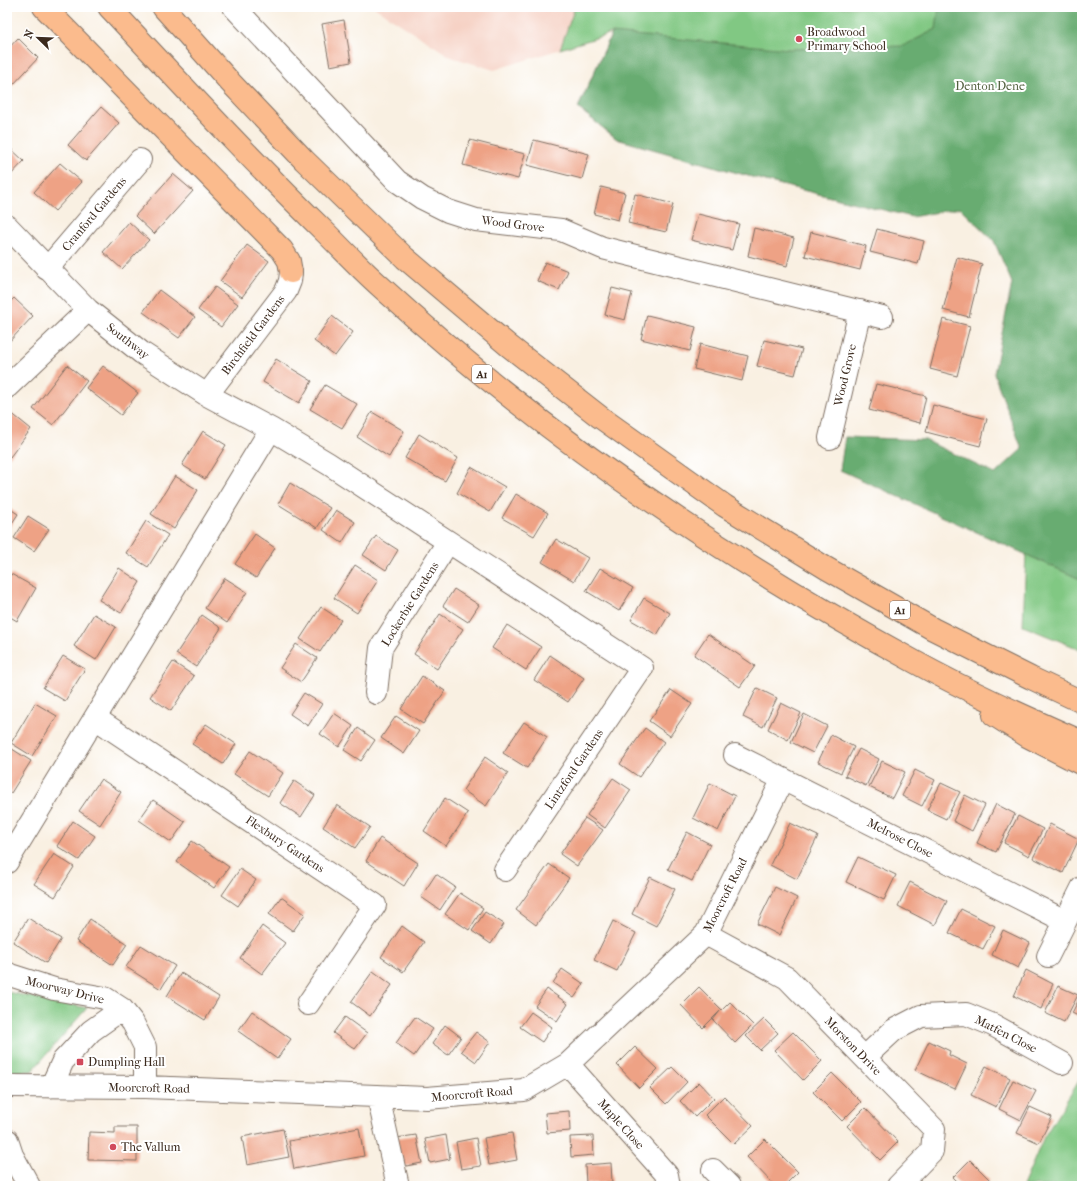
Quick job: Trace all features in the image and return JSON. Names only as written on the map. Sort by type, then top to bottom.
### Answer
[{"type":"highway","points":[[44,7],[282,250],[289,261],[291,272]]},
{"type":"highway","name":"A1","points":[[109,7],[201,107],[279,187],[380,286],[485,377],[576,447],[701,534],[808,601],[917,663],[1016,713],[1082,742]]},
{"type":"highway","name":"A1","points":[[163,7],[230,82],[299,154],[405,258],[509,346],[600,417],[725,506],[826,568],[933,629],[1082,702]]},
{"type":"highway","name":"A1","points":[[917,663],[1027,736],[1082,764]]},
{"type":"street","name":"Wood Grove","points":[[237,8],[397,181],[422,198],[448,211],[476,220],[561,230],[603,248],[882,317]]},
{"type":"street","name":"Cranford Gardens","points":[[47,269],[140,160]]},
{"type":"street","name":"Southway","points":[[7,226],[88,310],[142,353],[207,395],[271,429],[329,464],[642,668]]},
{"type":"street","name":"Birchfield Gardens","points":[[207,395],[286,291],[290,281],[291,272]]},
{"type":"street","points":[[7,387],[88,310]]},
{"type":"street","name":"Wood Grove","points":[[830,438],[860,311]]},
{"type":"street","points":[[7,862],[271,429]]},
{"type":"street","name":"Lockerbie Gardens","points":[[376,693],[381,648],[448,542]]},
{"type":"street","name":"Lintzford Gardens","points":[[505,870],[642,668]]},
{"type":"street","name":"Flexbury Gardens","points":[[95,718],[375,905],[308,1004]]},
{"type":"street","name":"Melrose Close","points":[[735,755],[1065,921]]},
{"type":"street","name":"Moorcroft Road","points":[[7,1086],[145,1087],[427,1098],[524,1090],[568,1064],[706,934],[783,779]]},
{"type":"street","points":[[1048,956],[1082,888]]},
{"type":"street","name":"Morston Drive","points":[[706,934],[787,978],[934,1129],[932,1150],[898,1186]]},
{"type":"street","name":"Moorway Drive","points":[[7,973],[54,989],[105,998],[122,1009]]},
{"type":"street","points":[[51,1087],[63,1061],[91,1031],[122,1009],[133,1023],[145,1047],[145,1087]]},
{"type":"street","name":"Matfen Close","points":[[865,1057],[894,1030],[921,1016],[966,1014],[993,1025],[1062,1063]]},
{"type":"street","name":"Maple Close","points":[[568,1064],[667,1175],[669,1186]]},
{"type":"street","points":[[378,1096],[398,1186]]},
{"type":"street","points":[[7,1140],[12,1155],[29,1186]]},
{"type":"street","points":[[713,1170],[729,1186]]},
{"type":"shaded area","name":"Broadwood Primary School","points":[[374,7],[939,7],[612,33],[494,70],[451,57]]},
{"type":"green space","name":"Denton Dene","points":[[575,7],[1082,7],[1082,650],[1023,626],[1032,404],[1049,233],[927,193],[847,201],[770,182],[617,139],[578,108],[612,33],[560,49]]},
{"type":"green space","name":"Denton Dene","points":[[939,7],[1082,7],[1082,580],[840,470],[845,437],[925,440],[995,474],[1022,449],[994,374],[1012,283],[994,241],[960,208],[912,217],[770,182],[617,139],[578,108],[612,33],[789,49],[903,46],[936,29]]},
{"type":"green space","points":[[7,992],[87,1008],[32,1071],[7,1072]]},
{"type":"green space","points":[[1082,1076],[1082,1186],[1023,1186],[1044,1137]]},
{"type":"building","points":[[344,20],[351,62],[330,66],[322,24]]},
{"type":"building","points":[[18,38],[38,58],[12,86],[7,81],[7,50]]},
{"type":"building","points":[[101,107],[119,123],[86,161],[68,145]]},
{"type":"building","points":[[470,140],[525,154],[518,179],[463,165]]},
{"type":"building","points":[[534,140],[589,154],[582,179],[527,165]]},
{"type":"building","points":[[7,145],[24,161],[7,179]]},
{"type":"building","points":[[60,163],[82,182],[55,211],[34,192]]},
{"type":"building","points":[[173,174],[193,191],[154,234],[135,216]]},
{"type":"building","points":[[601,187],[625,193],[618,220],[594,214]]},
{"type":"building","points":[[635,194],[673,204],[666,232],[628,223]]},
{"type":"building","points":[[698,214],[739,224],[732,250],[691,240]]},
{"type":"building","points":[[129,222],[149,240],[122,269],[103,252]]},
{"type":"building","points":[[754,228],[794,238],[787,266],[748,256]]},
{"type":"building","points":[[877,229],[924,241],[918,264],[870,252]]},
{"type":"building","points":[[811,232],[866,246],[860,270],[805,256]]},
{"type":"building","points":[[247,245],[269,261],[242,297],[220,281]]},
{"type":"building","points":[[957,257],[982,264],[969,317],[943,310]]},
{"type":"building","points":[[545,262],[568,271],[559,290],[537,281]]},
{"type":"building","points":[[215,287],[238,304],[221,327],[198,310]]},
{"type":"building","points":[[612,288],[632,293],[625,320],[605,315]]},
{"type":"building","points":[[159,290],[195,317],[179,338],[143,312]]},
{"type":"building","points":[[14,298],[33,316],[7,344],[7,305]]},
{"type":"building","points":[[647,315],[696,327],[690,351],[641,339]]},
{"type":"building","points":[[332,316],[353,332],[335,356],[314,341]]},
{"type":"building","points":[[943,319],[970,326],[957,376],[930,369]]},
{"type":"building","points":[[764,340],[802,349],[795,375],[757,366]]},
{"type":"building","points":[[700,344],[748,356],[742,381],[694,369]]},
{"type":"building","points":[[276,359],[312,381],[299,403],[263,382]]},
{"type":"building","points":[[67,365],[87,381],[53,425],[33,409]]},
{"type":"building","points":[[103,366],[138,393],[121,415],[86,388]]},
{"type":"building","points":[[876,384],[926,396],[920,423],[869,410]]},
{"type":"building","points":[[325,385],[357,404],[342,428],[310,409]]},
{"type":"building","points":[[933,405],[987,419],[980,446],[926,432]]},
{"type":"building","points":[[10,412],[31,429],[10,457],[7,455],[7,416]]},
{"type":"building","points":[[372,412],[404,431],[389,457],[357,437]]},
{"type":"building","points":[[203,431],[226,445],[205,479],[182,465]]},
{"type":"building","points":[[419,434],[458,458],[445,481],[405,458]]},
{"type":"building","points":[[471,467],[505,487],[490,512],[457,493]]},
{"type":"building","points":[[175,476],[198,490],[174,529],[151,514]]},
{"type":"building","points":[[290,483],[330,508],[317,528],[278,504]]},
{"type":"building","points":[[516,494],[548,513],[534,536],[502,518]]},
{"type":"building","points":[[7,507],[18,514],[7,531]]},
{"type":"building","points":[[336,510],[355,522],[342,543],[323,530]]},
{"type":"building","points":[[28,516],[49,529],[34,551],[14,538]]},
{"type":"building","points":[[146,521],[168,535],[148,567],[126,553]]},
{"type":"building","points":[[255,534],[275,548],[256,578],[235,564]]},
{"type":"building","points":[[376,536],[398,550],[386,570],[363,555]]},
{"type":"building","points":[[556,539],[588,558],[574,581],[542,562]]},
{"type":"building","points":[[355,565],[378,580],[357,613],[334,598]]},
{"type":"building","points":[[119,568],[140,582],[121,613],[99,600]]},
{"type":"building","points":[[600,568],[633,588],[619,611],[586,591]]},
{"type":"building","points":[[11,574],[36,588],[17,621],[7,615],[7,580]]},
{"type":"building","points":[[225,578],[247,592],[227,623],[205,608]]},
{"type":"building","points":[[454,589],[479,605],[468,622],[443,606]]},
{"type":"building","points":[[644,598],[670,613],[657,635],[631,620]]},
{"type":"building","points":[[321,607],[341,620],[320,652],[300,639]]},
{"type":"building","points":[[94,614],[116,627],[96,660],[74,646]]},
{"type":"building","points":[[440,614],[463,629],[437,669],[414,654]]},
{"type":"building","points":[[202,615],[221,628],[196,667],[176,654]]},
{"type":"building","points":[[507,625],[541,647],[526,670],[492,648]]},
{"type":"building","points":[[708,634],[755,666],[740,687],[694,655]]},
{"type":"building","points":[[296,644],[317,658],[301,682],[280,668]]},
{"type":"building","points":[[550,655],[584,678],[568,702],[534,680]]},
{"type":"building","points":[[63,656],[85,669],[65,701],[43,688]]},
{"type":"building","points":[[173,662],[194,676],[171,711],[150,697]]},
{"type":"building","points":[[422,676],[445,691],[423,724],[401,709]]},
{"type":"building","points":[[757,688],[777,698],[763,727],[743,717]]},
{"type":"building","points":[[671,690],[692,704],[670,736],[649,721]]},
{"type":"building","points":[[304,693],[322,704],[308,726],[290,714]]},
{"type":"building","points":[[35,703],[57,716],[32,756],[11,743]]},
{"type":"building","points":[[781,703],[801,713],[788,740],[768,729]]},
{"type":"building","points":[[334,713],[353,726],[339,747],[320,734]]},
{"type":"building","points":[[804,714],[827,726],[813,753],[791,742]]},
{"type":"building","points":[[396,716],[419,731],[404,754],[381,738]]},
{"type":"building","points":[[524,722],[547,737],[527,768],[503,753]]},
{"type":"building","points":[[206,724],[236,744],[223,764],[192,744]]},
{"type":"building","points":[[358,728],[375,740],[361,761],[344,750]]},
{"type":"building","points":[[645,728],[664,742],[639,777],[620,764]]},
{"type":"building","points":[[831,735],[854,747],[841,773],[818,762]]},
{"type":"building","points":[[9,747],[31,761],[11,793],[7,791],[7,750]]},
{"type":"building","points":[[859,749],[879,759],[866,786],[845,776]]},
{"type":"building","points":[[250,751],[283,773],[268,796],[234,774]]},
{"type":"building","points":[[485,757],[508,773],[486,806],[463,790]]},
{"type":"building","points":[[882,761],[905,772],[892,798],[869,787]]},
{"type":"building","points":[[915,770],[935,780],[922,806],[902,796]]},
{"type":"building","points":[[613,778],[631,790],[605,828],[587,815]]},
{"type":"building","points":[[101,779],[121,792],[100,825],[79,811]]},
{"type":"building","points":[[294,781],[315,795],[301,817],[280,803]]},
{"type":"building","points":[[710,783],[735,796],[718,831],[693,818]]},
{"type":"building","points":[[941,783],[960,792],[946,819],[927,810]]},
{"type":"building","points":[[965,795],[985,805],[972,831],[953,821]]},
{"type":"building","points":[[445,798],[468,813],[446,846],[424,831]]},
{"type":"building","points":[[153,800],[185,822],[171,842],[139,820]]},
{"type":"building","points":[[996,804],[1015,814],[996,852],[977,843]]},
{"type":"building","points":[[337,805],[370,827],[355,848],[323,827]]},
{"type":"building","points":[[1018,816],[1043,829],[1029,856],[1004,843]]},
{"type":"building","points":[[585,818],[603,830],[577,866],[560,854]]},
{"type":"building","points":[[73,821],[95,836],[79,860],[57,846]]},
{"type":"building","points":[[790,823],[818,836],[797,879],[770,865]]},
{"type":"building","points":[[1050,824],[1079,839],[1063,873],[1033,858]]},
{"type":"building","points":[[687,832],[710,844],[692,881],[668,869]]},
{"type":"building","points":[[380,838],[418,863],[404,886],[366,861]]},
{"type":"building","points":[[192,841],[229,867],[214,888],[177,862]]},
{"type":"building","points":[[54,854],[74,867],[55,897],[34,884]]},
{"type":"building","points":[[858,857],[896,875],[884,900],[846,882]]},
{"type":"building","points":[[549,864],[569,878],[536,925],[516,910]]},
{"type":"building","points":[[240,869],[256,880],[238,906],[222,895]]},
{"type":"building","points":[[436,874],[455,887],[440,910],[421,897]]},
{"type":"building","points":[[650,877],[675,889],[656,926],[632,914]]},
{"type":"building","points":[[910,882],[947,901],[935,925],[898,906]]},
{"type":"building","points":[[775,887],[797,898],[779,935],[757,924]]},
{"type":"building","points":[[460,893],[483,908],[469,930],[445,914]]},
{"type":"building","points":[[281,897],[305,914],[293,931],[269,914]]},
{"type":"building","points":[[961,909],[995,926],[983,949],[949,933]]},
{"type":"building","points":[[485,912],[504,924],[491,944],[472,931]]},
{"type":"building","points":[[28,918],[61,939],[46,963],[13,942]]},
{"type":"building","points":[[90,919],[127,944],[113,965],[76,941]]},
{"type":"building","points":[[613,921],[636,933],[617,971],[594,960]]},
{"type":"building","points":[[262,926],[285,943],[262,974],[240,958]]},
{"type":"building","points":[[402,926],[424,942],[403,972],[381,957]]},
{"type":"building","points":[[1003,930],[1030,943],[1018,968],[992,955]]},
{"type":"building","points":[[141,945],[175,966],[161,989],[126,967]]},
{"type":"building","points":[[562,969],[584,984],[574,998],[553,983]]},
{"type":"building","points":[[1026,970],[1053,984],[1041,1009],[1014,996]]},
{"type":"building","points":[[373,971],[392,985],[370,1016],[351,1002]]},
{"type":"building","points":[[181,973],[219,997],[205,1020],[167,996]]},
{"type":"building","points":[[1058,986],[1078,995],[1064,1022],[1045,1013]]},
{"type":"building","points":[[699,987],[722,1010],[730,1002],[753,1025],[735,1043],[713,1020],[720,1011],[703,1028],[681,1005]]},
{"type":"building","points":[[547,989],[568,1004],[557,1021],[535,1006]]},
{"type":"building","points":[[1082,993],[1082,1018],[1072,1013]]},
{"type":"building","points":[[252,1011],[291,1039],[277,1059],[238,1031]]},
{"type":"building","points":[[531,1012],[552,1027],[542,1042],[520,1027]]},
{"type":"building","points":[[345,1017],[367,1033],[355,1049],[333,1033]]},
{"type":"building","points":[[415,1017],[433,1029],[414,1056],[396,1043]]},
{"type":"building","points":[[764,1019],[778,1033],[760,1050],[746,1036]]},
{"type":"building","points":[[445,1025],[461,1037],[448,1055],[432,1044]]},
{"type":"building","points":[[476,1032],[490,1042],[476,1062],[461,1051]]},
{"type":"building","points":[[793,1032],[822,1061],[803,1080],[774,1050]]},
{"type":"building","points":[[929,1041],[950,1051],[949,1055],[967,1064],[955,1089],[915,1070]]},
{"type":"building","points":[[635,1047],[658,1069],[639,1088],[617,1065]]},
{"type":"building","points":[[986,1066],[1010,1078],[996,1107],[971,1095]]},
{"type":"building","points":[[672,1067],[687,1082],[666,1104],[650,1088]]},
{"type":"building","points":[[832,1073],[861,1102],[842,1121],[813,1092]]},
{"type":"building","points":[[1013,1080],[1036,1091],[1021,1120],[999,1109]]},
{"type":"building","points":[[699,1082],[714,1098],[695,1117],[680,1101]]},
{"type":"building","points":[[724,1096],[753,1126],[734,1144],[705,1115]]},
{"type":"building","points":[[1030,1107],[1052,1117],[1039,1143],[1017,1133]]},
{"type":"building","points":[[865,1108],[898,1142],[880,1160],[847,1126]]},
{"type":"building","points":[[569,1111],[570,1131],[547,1133],[545,1113]]},
{"type":"building","name":"The Vallum","points":[[115,1127],[137,1127],[137,1161],[88,1160],[89,1132],[115,1133]]},
{"type":"building","points":[[359,1128],[364,1156],[294,1169],[289,1141]]},
{"type":"building","points":[[283,1129],[289,1157],[247,1165],[242,1137]]},
{"type":"building","points":[[512,1133],[517,1160],[489,1165],[484,1138]]},
{"type":"building","points":[[416,1135],[422,1163],[401,1167],[396,1138]]},
{"type":"building","points":[[446,1135],[450,1159],[430,1163],[425,1139]]},
{"type":"building","points":[[593,1136],[594,1155],[571,1157],[570,1137]]},
{"type":"building","points":[[476,1138],[481,1166],[461,1169],[456,1142]]},
{"type":"building","points":[[765,1139],[798,1172],[784,1186],[775,1186],[747,1157]]},
{"type":"building","points":[[970,1160],[990,1180],[983,1186],[962,1186],[953,1177]]},
{"type":"building","points":[[611,1163],[612,1182],[586,1184],[585,1165]]},
{"type":"place","name":"Broadwood Primary School","points":[[799,39]]},
{"type":"place","name":"Dumpling Hall","points":[[80,1062]]},
{"type":"place","name":"The Vallum","points":[[113,1147]]}]
